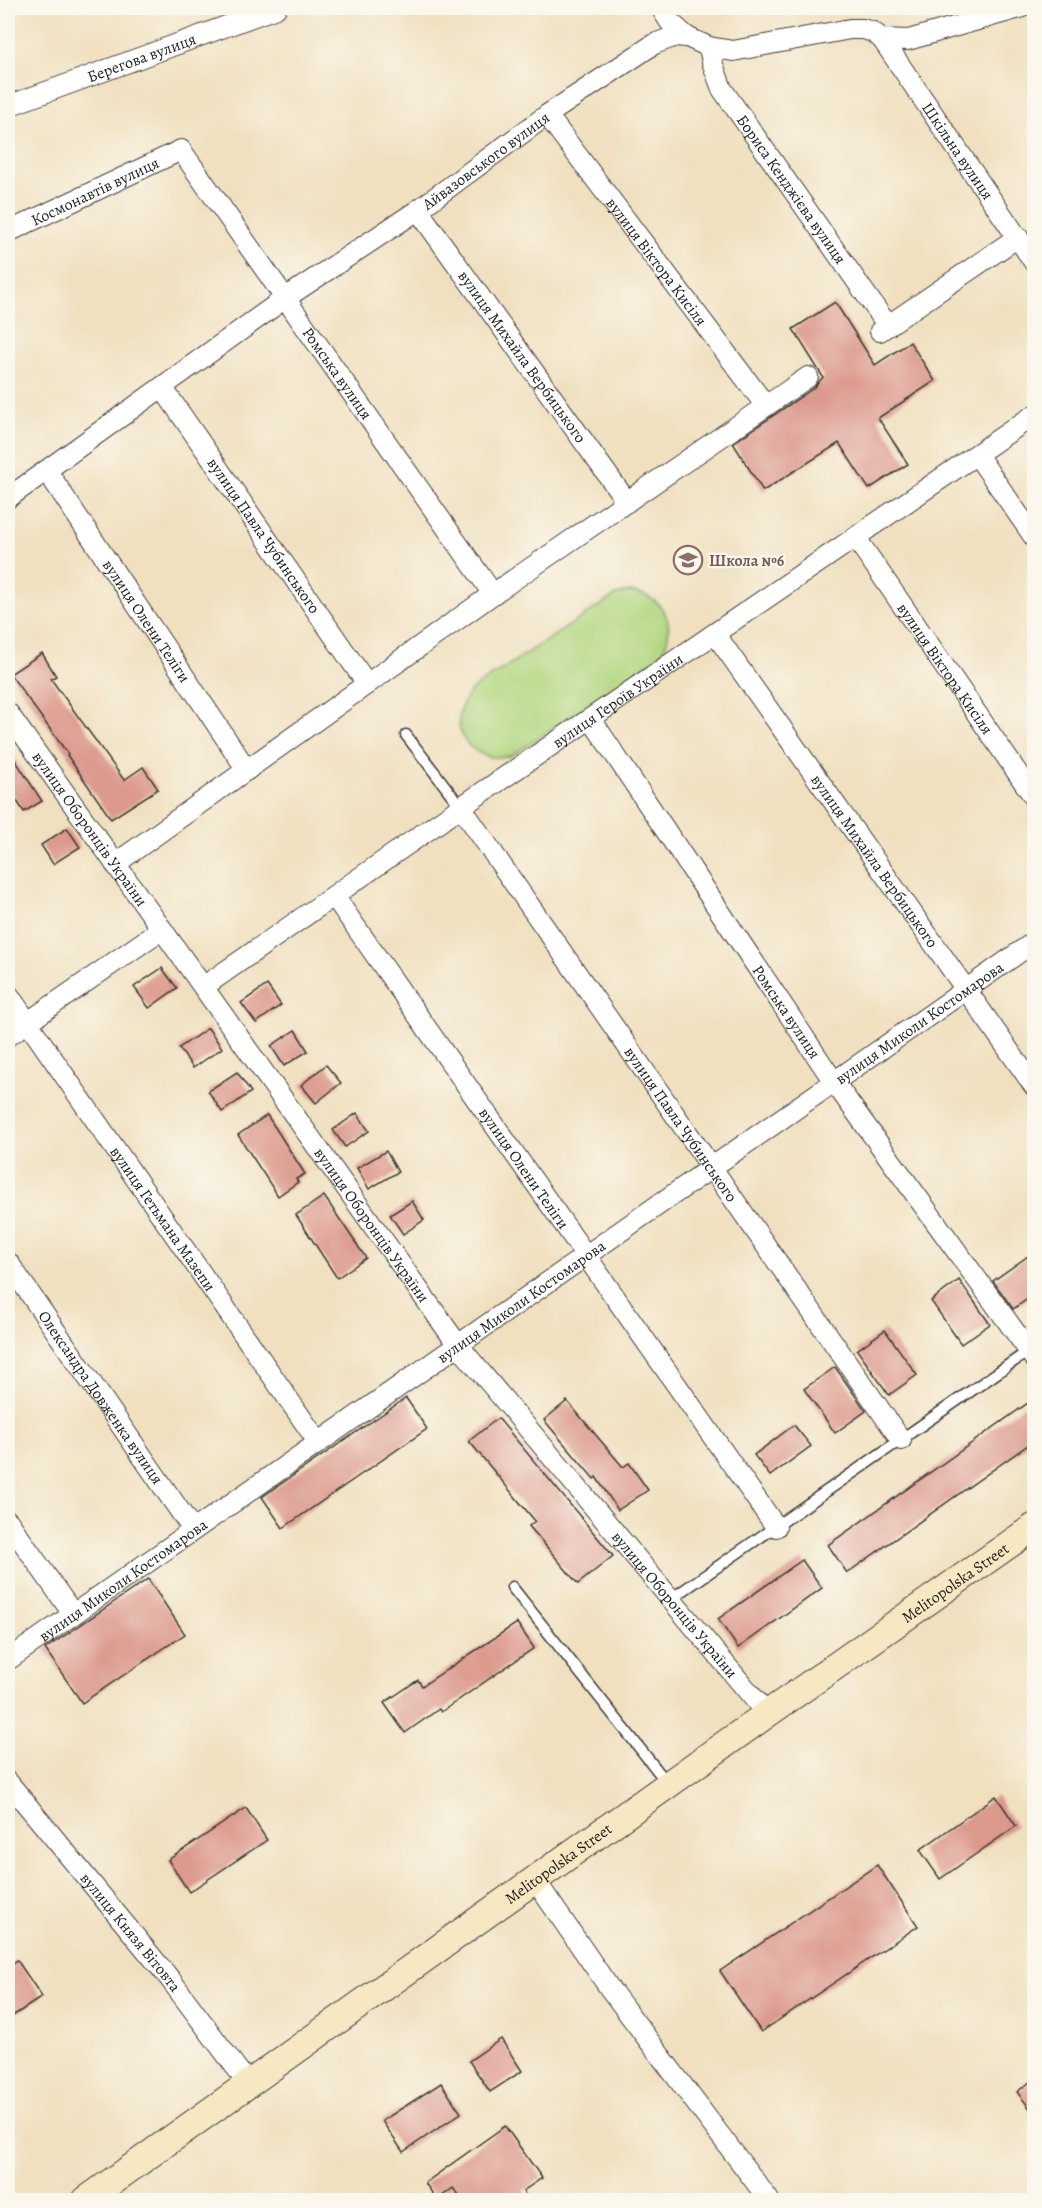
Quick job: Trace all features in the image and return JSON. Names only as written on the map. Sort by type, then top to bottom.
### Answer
[{"type":"main road","name":"Melitopolska Street","points":[[86,2200],[668,1784],[1035,1527]]},
{"type":"street","name":"Берегова вулиця","points":[[8,106],[276,8]]},
{"type":"street","points":[[661,8],[670,22],[687,37],[709,47],[733,51],[850,29],[873,32],[882,39],[908,40],[1020,8]]},
{"type":"street","name":"Айвазовського вулиця","points":[[8,498],[284,299],[418,210],[547,116],[654,45],[676,36],[687,37]]},
{"type":"street","name":"Шкільна вулиця","points":[[882,39],[1035,262]]},
{"type":"street","name":"Бориса Кенджієва вулиця","points":[[709,47],[722,88],[884,329],[1018,237]]},
{"type":"street","name":"вулиця Віктора Кисіля","points":[[547,116],[766,406]]},
{"type":"street","name":"Космонавтів вулиця","points":[[8,232],[182,150]]},
{"type":"street","name":"Ромська вулиця","points":[[182,150],[284,299],[493,594]]},
{"type":"street","name":"вулиця Михайла Вербицького","points":[[418,210],[627,502]]},
{"type":"street","points":[[115,864],[493,594],[808,377]]},
{"type":"street","name":"вулиця Павла Чубинського","points":[[162,387],[367,684]]},
{"type":"street","name":"вулиця Героїв України","points":[[203,987],[461,807],[1035,416]]},
{"type":"street","points":[[977,455],[1035,537]]},
{"type":"street","name":"вулиця Олени Теліги","points":[[47,471],[247,770]]},
{"type":"street","name":"вулиця Віктора Кисіля","points":[[856,537],[1035,797]]},
{"type":"street","name":"вулиця Михайла Вербицького","points":[[716,634],[1035,1086]]},
{"type":"street","name":"вулиця Оборонців України","points":[[8,713],[458,1345],[767,1714]]},
{"type":"street","name":"Ромська вулиця","points":[[591,719],[834,1082],[1033,1352]]},
{"type":"street","name":"вулиця Павла Чубинського","points":[[461,807],[901,1440]]},
{"type":"street","name":"вулиця Олени Теліги","points":[[334,896],[776,1527]]},
{"type":"street","points":[[8,1036],[162,930]]},
{"type":"street","name":"вулиця Миколи Костомарова","points":[[8,1660],[1035,942]]},
{"type":"street","name":"вулиця Гетьмана Мазепи","points":[[8,994],[318,1442]]},
{"type":"street","name":"Олександра Довженка вулиця","points":[[8,1262],[193,1530]]},
{"type":"street","points":[[8,1521],[73,1614]]},
{"type":"street","name":"вулиця Князя Вітовта","points":[[8,1782],[170,1979],[249,2085]]},
{"type":"street","points":[[535,1880],[610,1989],[769,2200]]},
{"type":"lane","points":[[406,735],[461,807]]},
{"type":"lane","points":[[671,1599],[1033,1352]]},
{"type":"lane","points":[[512,1587],[668,1784]]},
{"type":"green space","points":[[627,592],[650,598],[659,605],[664,613],[668,622],[668,633],[660,656],[511,756],[495,757],[481,754],[470,747],[459,726],[460,713],[465,700],[475,687],[616,595]]},
{"type":"building","points":[[835,302],[875,365],[910,342],[935,381],[878,418],[908,464],[869,489],[839,443],[763,491],[733,443],[815,387],[823,377],[793,329]]},
{"type":"building","points":[[42,653],[56,676],[51,679],[124,780],[143,767],[158,789],[111,819],[68,754],[10,674]]},
{"type":"building","points":[[8,749],[42,801],[24,812],[8,787]]},
{"type":"building","points":[[67,828],[80,847],[53,864],[41,845]]},
{"type":"building","points":[[162,968],[177,988],[149,1008],[134,987]]},
{"type":"building","points":[[267,985],[281,1005],[256,1023],[241,1003]]},
{"type":"building","points":[[208,1028],[222,1048],[193,1068],[179,1048]]},
{"type":"building","points":[[295,1030],[308,1051],[284,1066],[271,1046]]},
{"type":"building","points":[[326,1065],[341,1083],[316,1103],[301,1085]]},
{"type":"building","points":[[237,1072],[251,1092],[222,1112],[208,1091]]},
{"type":"building","points":[[357,1113],[369,1131],[345,1147],[333,1130]]},
{"type":"building","points":[[267,1115],[305,1174],[296,1179],[298,1182],[278,1196],[238,1135]]},
{"type":"building","points":[[386,1151],[398,1172],[369,1189],[357,1168]]},
{"type":"building","points":[[324,1196],[366,1258],[337,1278],[296,1215]]},
{"type":"building","points":[[412,1201],[424,1220],[403,1234],[390,1215]]},
{"type":"building","points":[[1035,1251],[1035,1294],[1013,1309],[993,1281]]},
{"type":"building","points":[[959,1280],[990,1324],[961,1344],[931,1301]]},
{"type":"building","points":[[885,1330],[917,1375],[889,1395],[857,1350]]},
{"type":"building","points":[[835,1367],[866,1411],[835,1433],[804,1389]]},
{"type":"building","points":[[406,1398],[427,1429],[283,1528],[262,1497]]},
{"type":"building","points":[[1035,1398],[1035,1440],[847,1573],[828,1545]]},
{"type":"building","points":[[567,1401],[623,1467],[629,1463],[648,1490],[618,1510],[596,1477],[594,1479],[544,1420]]},
{"type":"building","points":[[498,1418],[613,1556],[578,1584],[529,1526],[535,1521],[469,1441]]},
{"type":"building","points":[[794,1425],[811,1446],[770,1476],[754,1455]]},
{"type":"building","points":[[802,1560],[822,1588],[738,1648],[718,1619]]},
{"type":"building","points":[[148,1579],[185,1634],[82,1703],[45,1649]]},
{"type":"building","points":[[517,1623],[534,1648],[441,1712],[439,1709],[405,1733],[384,1703],[418,1680],[422,1686]]},
{"type":"building","points":[[996,1796],[1016,1826],[940,1879],[920,1850]]},
{"type":"building","points":[[246,1808],[267,1840],[189,1892],[168,1860]]},
{"type":"building","points":[[877,1865],[918,1926],[761,2032],[720,1971]]},
{"type":"building","points":[[17,1960],[42,1997],[8,2019],[8,1967]]},
{"type":"building","points":[[501,2039],[522,2071],[490,2092],[469,2061]]},
{"type":"building","points":[[1035,2078],[1035,2115],[1017,2092]]},
{"type":"building","points":[[441,2083],[461,2113],[403,2152],[382,2121]]},
{"type":"building","points":[[505,2126],[542,2178],[523,2191],[529,2200],[462,2200],[453,2188],[437,2200],[425,2183]]},
{"type":"place","name":"Школа №6","points":[[688,560]]}]
